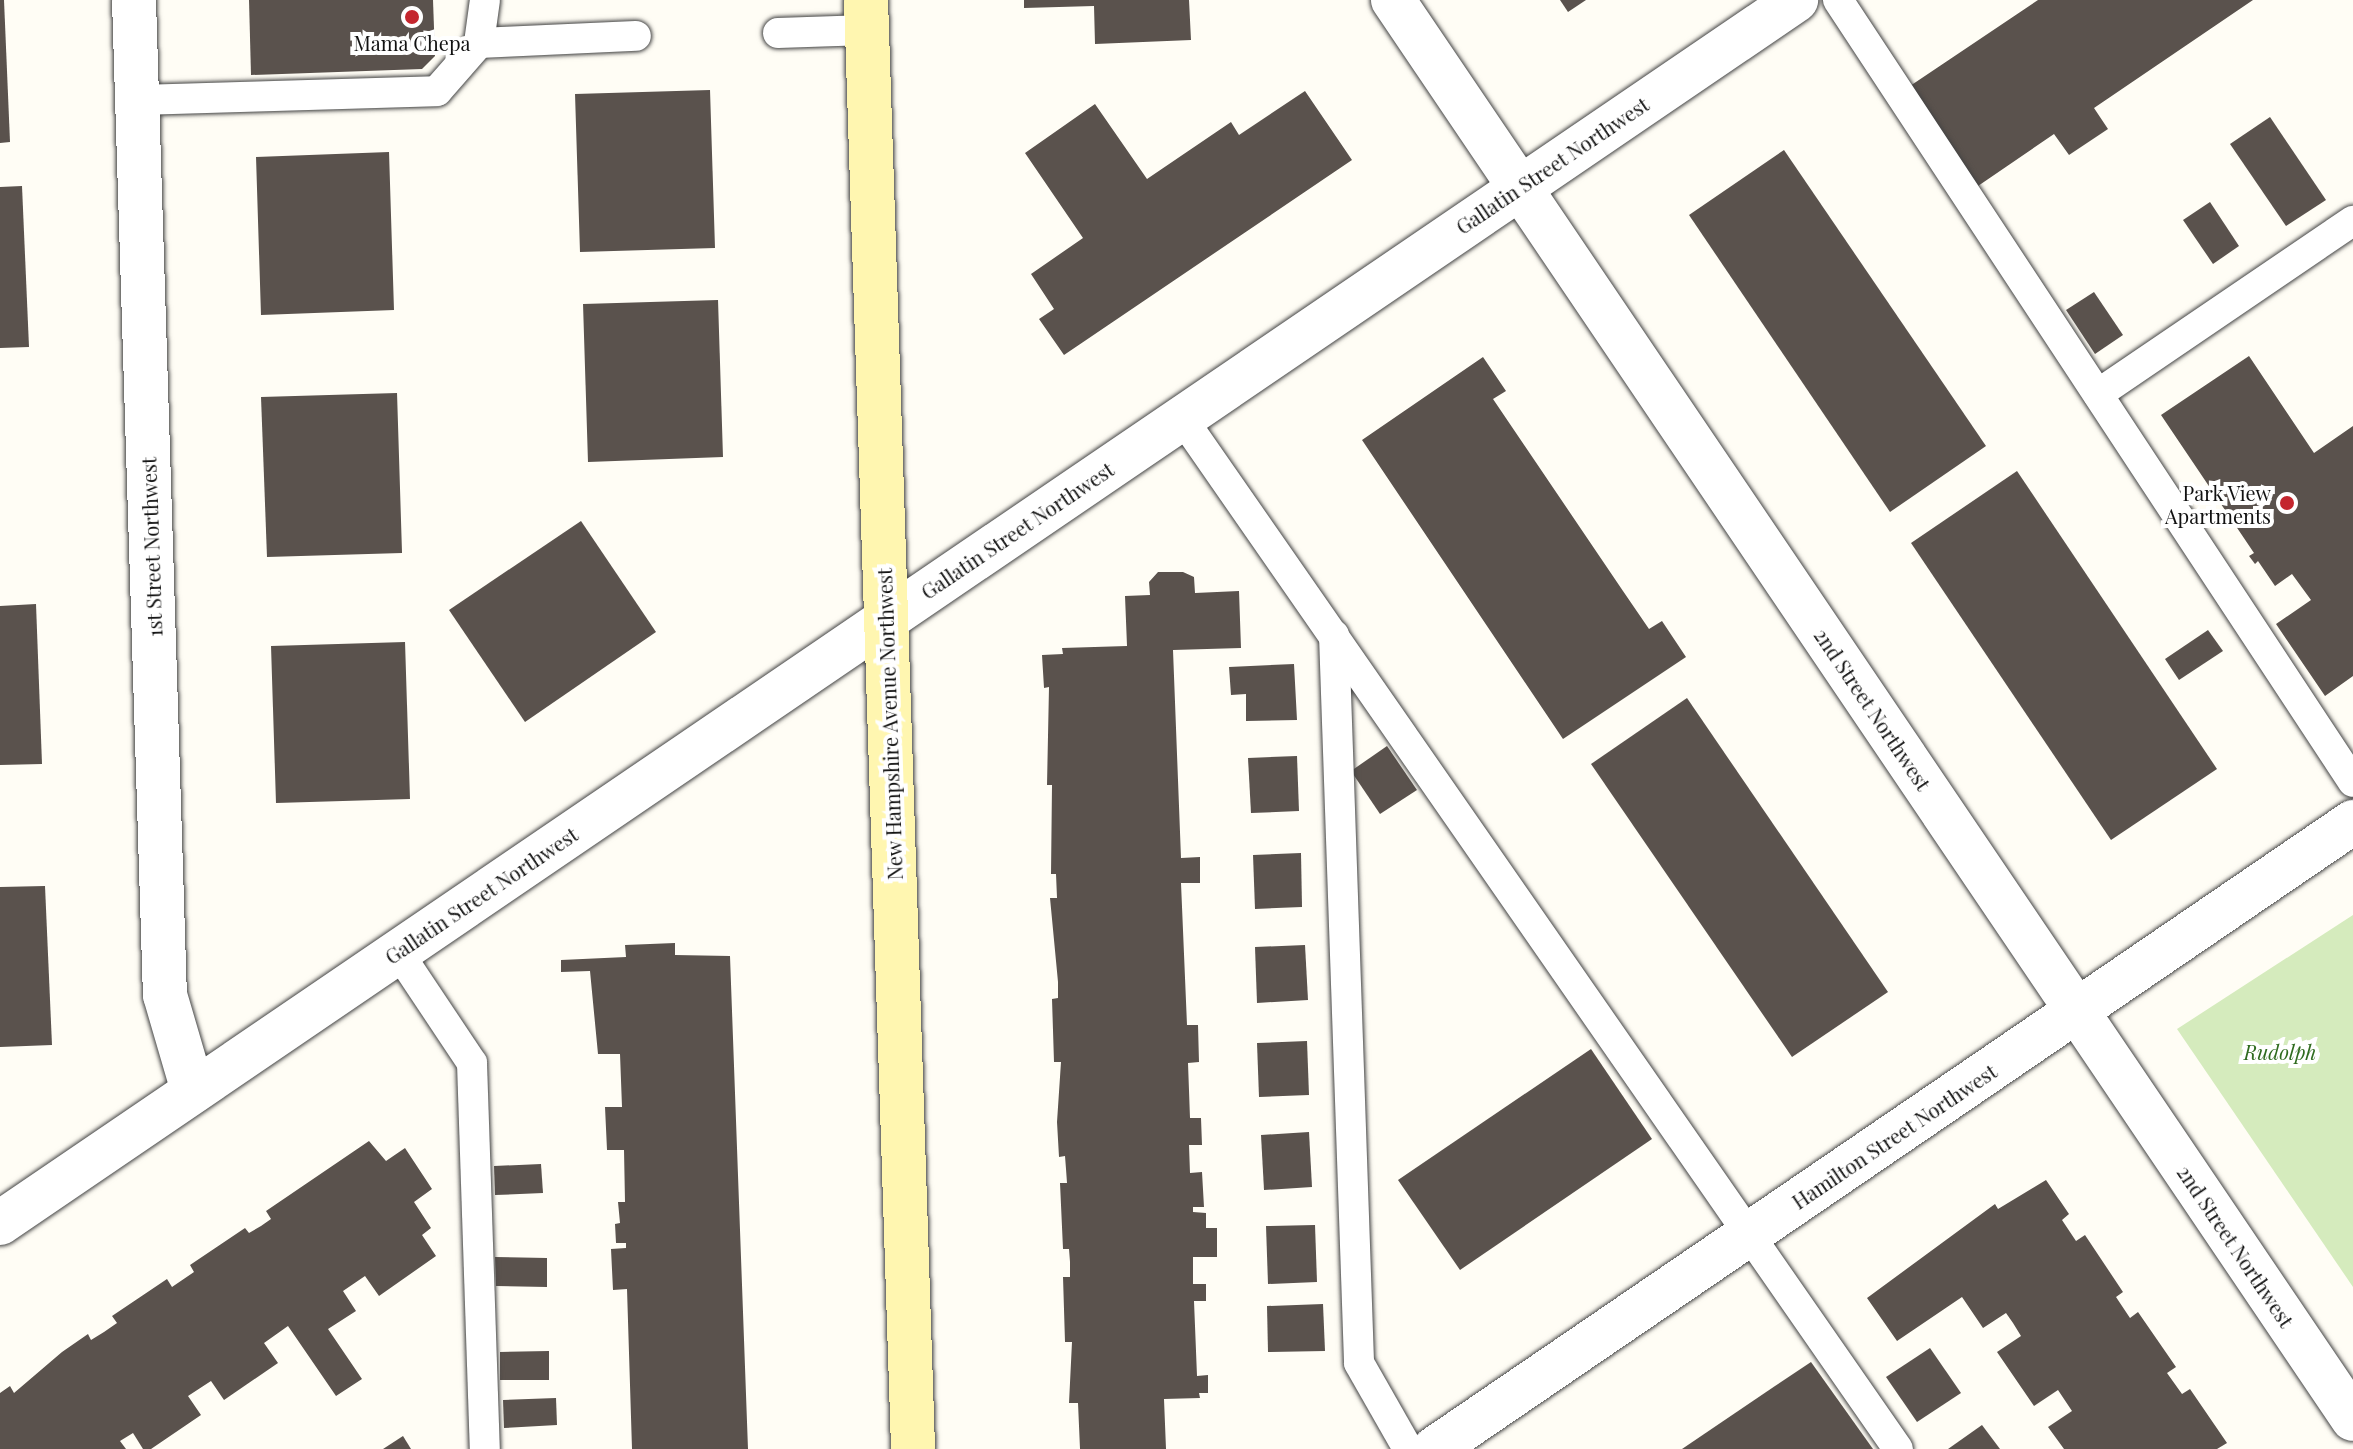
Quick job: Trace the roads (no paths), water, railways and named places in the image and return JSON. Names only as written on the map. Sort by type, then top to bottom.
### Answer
[{"type":"main road","name":"New Hampshire Avenue Northwest","points":[[866,15],[913,1449]]},
{"type":"street","name":"1st Street Northwest","points":[[134,0],[165,995],[193,1091]]},
{"type":"street","name":"2nd Street Northwest","points":[[1393,0],[2353,1419]]},
{"type":"street","name":"Gallatin Street Northwest","points":[[0,1223],[1796,0]]},
{"type":"street","name":"Hamilton Street Northwest","points":[[1434,1449],[2353,822]]},
{"type":"lane","points":[[137,100],[437,91],[479,43],[485,0]]},
{"type":"lane","points":[[1838,0],[2353,782]]},
{"type":"lane","points":[[778,33],[866,15]]},
{"type":"lane","points":[[479,43],[636,36]]},
{"type":"lane","points":[[2098,394],[2353,221]]},
{"type":"lane","points":[[1182,418],[1898,1449]]},
{"type":"lane","points":[[1334,635],[1359,1363],[1408,1449]]},
{"type":"lane","points":[[398,952],[472,1063],[485,1449]]},
{"type":"place","name":"Mama Chepa","points":[[412,17]]},
{"type":"place","name":"Park View Apartments","points":[[2287,503]]},
{"type":"park label","name":"Rudolph","points":[[2280,1051]]}]
